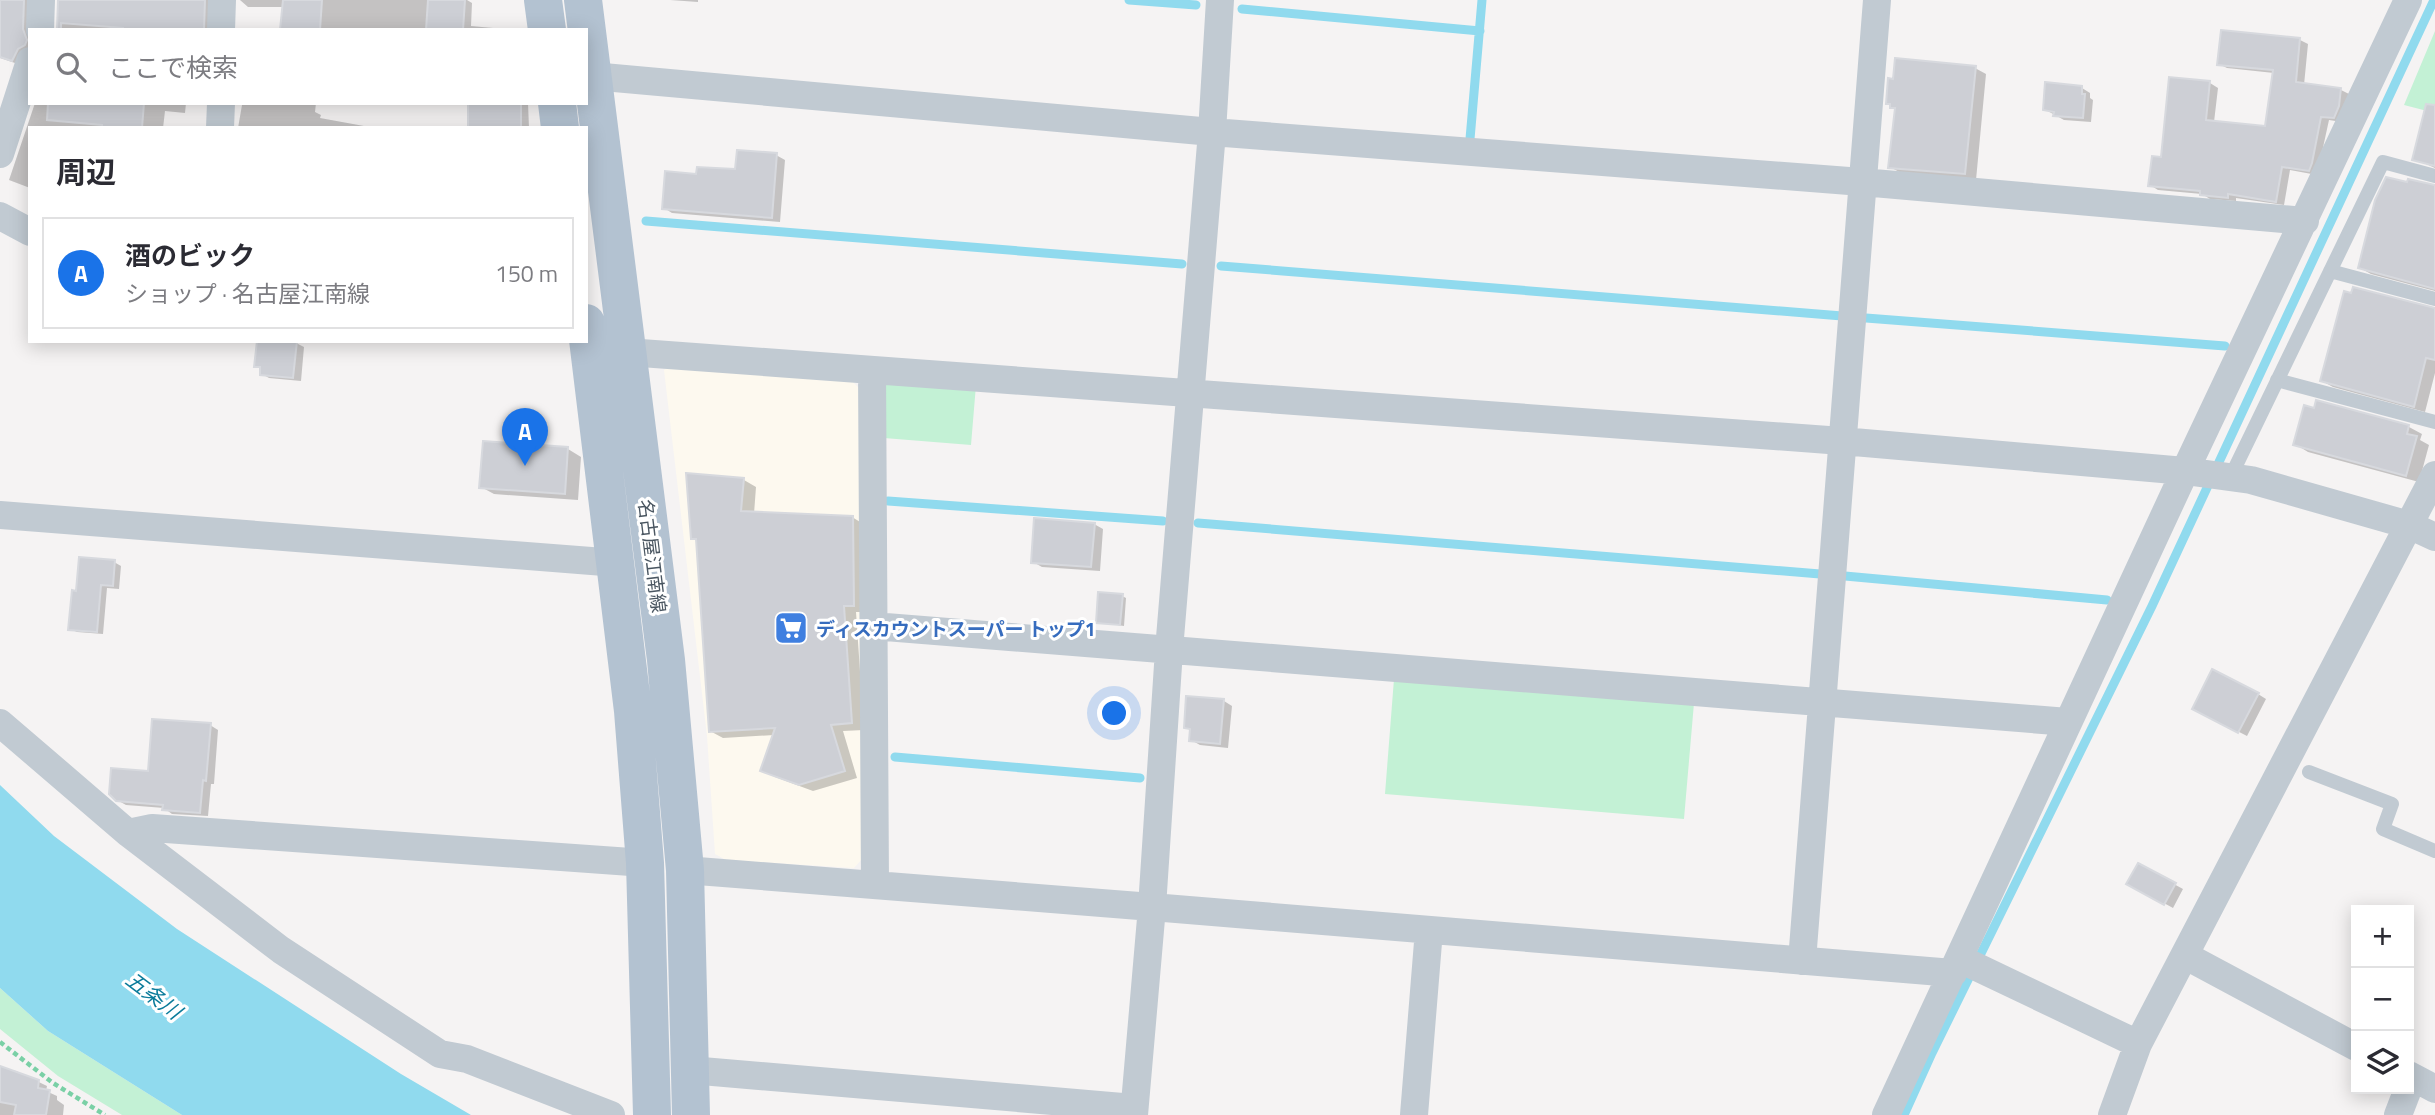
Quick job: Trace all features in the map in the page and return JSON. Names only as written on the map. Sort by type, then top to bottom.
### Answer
[{"type":"main road","points":[[543,0],[547,28]]},
{"type":"main road","name":"名古屋江南線","points":[[583,0],[586,28]]},
{"type":"main road","name":"名古屋江南線","points":[[588,42],[666,660],[685,870],[691,1115]]},
{"type":"main road","points":[[557,105],[560,126]]},
{"type":"main road","name":"名古屋江南線","points":[[588,341],[633,711],[645,863],[652,1115]]},
{"type":"street","points":[[40,28],[41,0]]},
{"type":"street","points":[[221,28],[222,0]]},
{"type":"street","points":[[690,1070],[1134,1111],[1212,132],[1220,0]]},
{"type":"street","points":[[1802,961],[1877,0]]},
{"type":"street","points":[[1886,1115],[2068,722],[2209,474],[2305,221],[2408,0]]},
{"type":"street","points":[[0,154],[28,67]]},
{"type":"street","points":[[592,76],[1212,132],[1862,182],[2305,221]]},
{"type":"street","points":[[220,126],[221,105]]},
{"type":"street","points":[[0,216],[28,231]]},
{"type":"street","points":[[627,352],[1842,441],[2209,474],[2409,525],[2435,537]]},
{"type":"street","points":[[873,370],[875,884]]},
{"type":"street","points":[[2112,1115],[2138,1044],[2435,475]]},
{"type":"street","points":[[0,515],[617,563]]},
{"type":"street","points":[[873,626],[2068,722]]},
{"type":"street","points":[[0,723],[128,834],[281,950],[443,1054],[465,1073],[569,1115]]},
{"type":"street","points":[[128,834],[152,828],[645,863]]},
{"type":"street","points":[[685,870],[1802,961],[1957,966],[1991,974],[2138,1044]]},
{"type":"street","points":[[1414,1115],[1429,930]]},
{"type":"street","points":[[2186,956],[2351,1044]]},
{"type":"street","points":[[443,1054],[467,1059],[611,1115]]},
{"type":"street","points":[[2398,1115],[2415,1084]]},
{"type":"lane","points":[[2209,474],[2277,380],[2383,162],[2435,176]]},
{"type":"lane","points":[[2330,271],[2435,299]]},
{"type":"lane","points":[[2277,380],[2435,422]]},
{"type":"lane","points":[[2309,772],[2392,804],[2383,829],[2435,851]]},
{"type":"path","points":[[0,1042],[53,1083],[105,1115]]},
{"type":"shaded area","points":[[672,365],[851,380],[862,391],[863,858],[854,868],[726,860],[715,854],[707,736],[664,370]]},
{"type":"green space","points":[[2435,31],[2435,113],[2404,105]]},
{"type":"green space","points":[[886,383],[976,385],[971,445],[884,438]]},
{"type":"green space","points":[[1394,679],[1694,703],[1684,819],[1385,794]]},
{"type":"green space","points":[[0,988],[48,1031],[182,1115],[122,1115],[58,1076],[0,1029]]},
{"type":"water","name":"五条川","points":[[0,785],[54,836],[177,929],[401,1074],[471,1115],[182,1115],[48,1031],[0,988]]},
{"type":"building","points":[[0,0],[24,0],[23,29],[27,40],[12,61],[0,57]]},
{"type":"building","points":[[58,0],[205,0],[204,28],[123,28],[61,23],[61,28],[57,28]]},
{"type":"building","points":[[283,0],[322,0],[320,28],[280,28]]},
{"type":"building","points":[[428,0],[465,0],[463,28],[426,28]]},
{"type":"building","points":[[2221,30],[2300,38],[2296,82],[2341,88],[2339,106],[2334,118],[2321,117],[2309,171],[2282,167],[2276,202],[2228,194],[2228,198],[2200,195],[2200,191],[2148,186],[2152,156],[2161,157],[2169,77],[2210,81],[2206,120],[2265,126],[2273,70],[2217,65]]},
{"type":"building","points":[[1895,58],[1976,66],[1965,174],[1888,168],[1895,108],[1886,104],[1888,78],[1893,79]]},
{"type":"building","points":[[2045,82],[2082,86],[2082,94],[2085,94],[2083,118],[2053,116],[2054,112],[2043,110]]},
{"type":"building","points":[[2426,104],[2435,105],[2435,166],[2412,160]]},
{"type":"building","points":[[48,105],[144,105],[142,126],[102,126],[47,120]]},
{"type":"building","points":[[468,105],[521,105],[521,126],[468,126]]},
{"type":"building","points":[[737,150],[777,153],[772,218],[662,209],[665,171],[696,174],[697,167],[735,169]]},
{"type":"building","points":[[2386,177],[2435,185],[2435,289],[2358,268],[2375,200]]},
{"type":"building","points":[[2353,287],[2435,308],[2435,360],[2426,358],[2414,407],[2320,381],[2344,291],[2351,293]]},
{"type":"building","points":[[257,343],[297,343],[293,378],[260,375],[260,367],[254,367]]},
{"type":"building","points":[[2316,400],[2409,425],[2407,434],[2417,436],[2406,476],[2293,445],[2304,405],[2314,408]]},
{"type":"building","points":[[483,441],[568,447],[565,494],[479,488]]},
{"type":"building","points":[[686,473],[744,478],[741,511],[853,516],[854,606],[844,606],[852,723],[831,725],[845,771],[799,785],[760,771],[775,728],[709,732],[696,539],[691,539]]},
{"type":"building","points":[[1034,518],[1095,523],[1091,567],[1031,563]]},
{"type":"building","points":[[79,557],[115,560],[113,586],[101,585],[97,632],[68,630]]},
{"type":"building","points":[[1098,592],[1123,594],[1120,625],[1096,623]]},
{"type":"building","points":[[2212,669],[2259,693],[2238,733],[2192,709]]},
{"type":"building","points":[[1186,696],[1224,699],[1220,744],[1189,741],[1190,729],[1184,728]]},
{"type":"building","points":[[152,719],[211,723],[200,813],[162,810],[163,805],[116,801],[109,794],[111,768],[148,771]]},
{"type":"building","points":[[2138,863],[2176,883],[2164,905],[2126,884]]},
{"type":"building","points":[[0,1066],[39,1080],[38,1088],[50,1090],[46,1115],[14,1115],[16,1105],[0,1102]]},
{"type":"waterway","points":[[1129,0],[1196,5]]},
{"type":"waterway","points":[[1470,139],[1482,0]]},
{"type":"waterway","points":[[1904,1115],[2152,606],[2434,0]]},
{"type":"waterway","points":[[1242,9],[1480,31]]},
{"type":"waterway","points":[[646,221],[1182,264]]},
{"type":"waterway","points":[[1221,266],[1842,316]]},
{"type":"waterway","points":[[1866,318],[2225,346]]},
{"type":"waterway","points":[[888,501],[1163,521]]},
{"type":"waterway","points":[[1198,523],[1820,574]]},
{"type":"waterway","points":[[1845,576],[2107,600]]},
{"type":"waterway","points":[[895,757],[1140,778]]},
{"type":"place","name":"酒のビック","points":[[525,466]]},
{"type":"place","name":"ディスカウントスーパー トップ1","points":[[791,628]]}]
